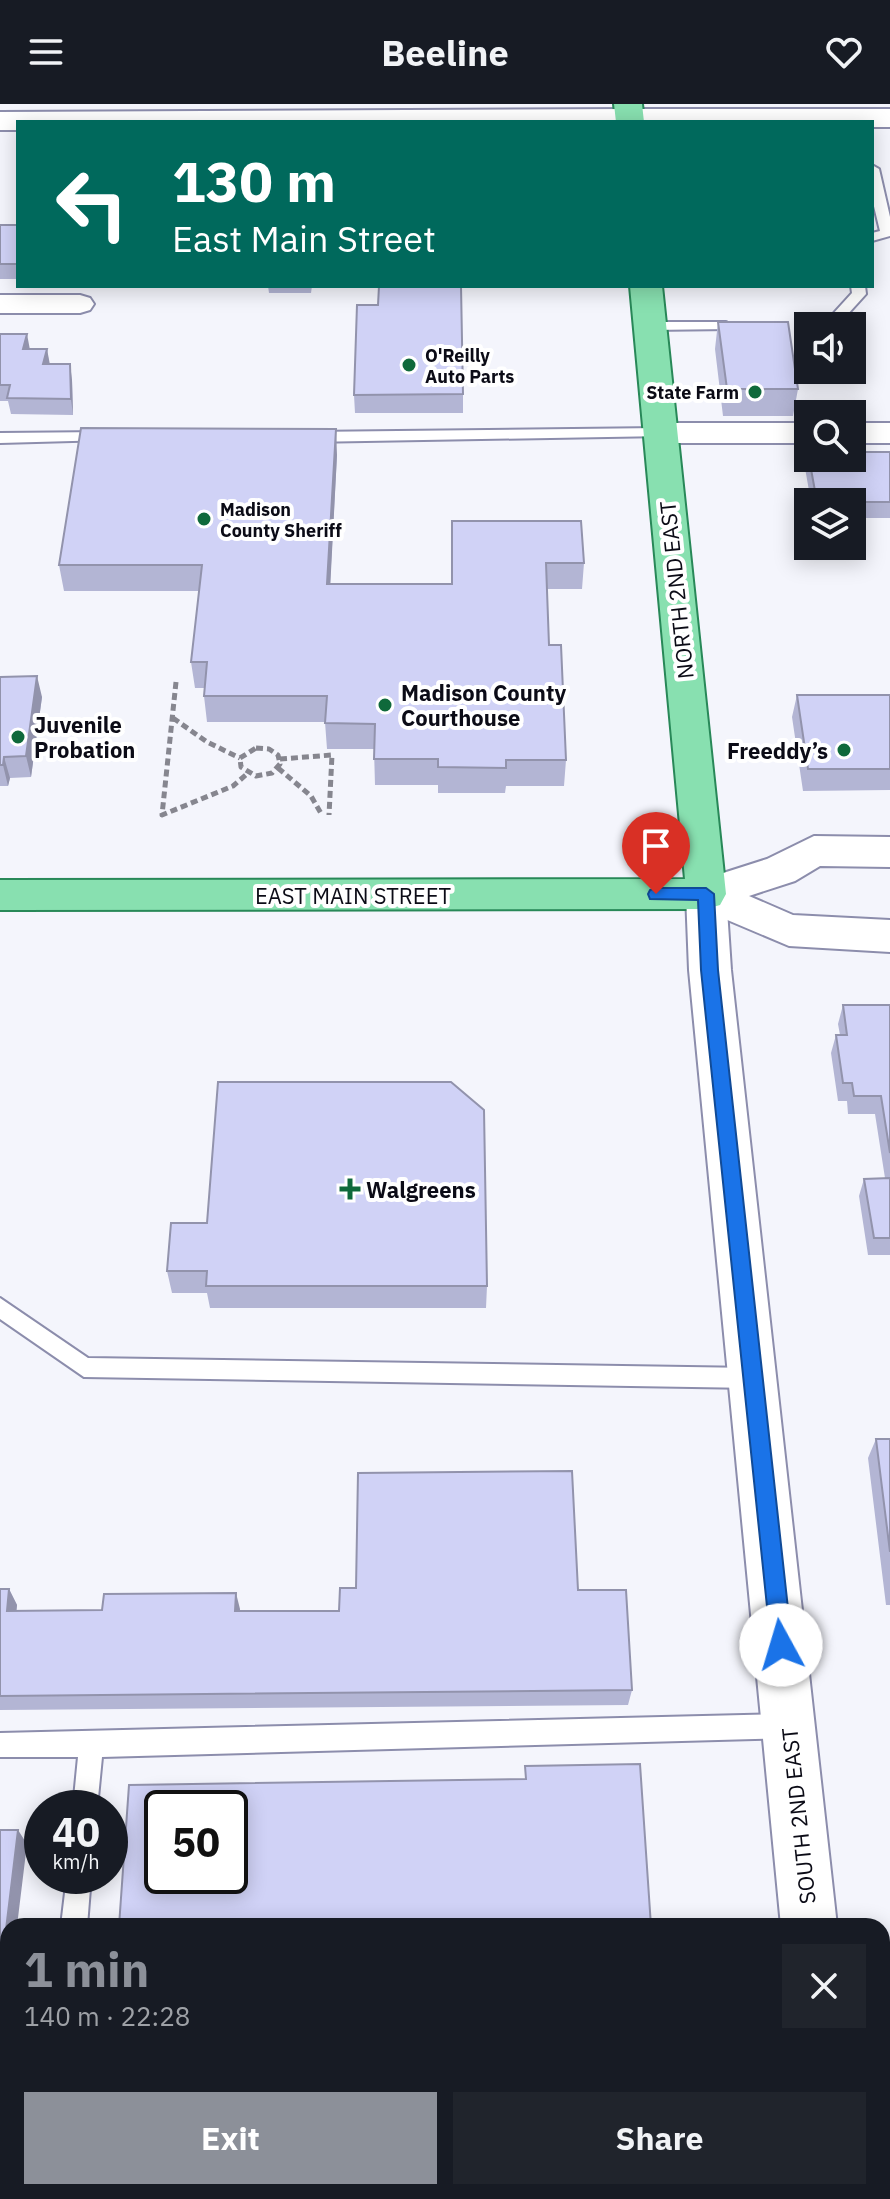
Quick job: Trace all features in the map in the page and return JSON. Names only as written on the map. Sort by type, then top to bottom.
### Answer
[{"type":"main road","points":[[0,121],[34,112],[890,118]]},
{"type":"main road","name":"NORTH 2ND EAST","points":[[646,288],[706,894]]},
{"type":"main road","name":"EAST MAIN STREET","points":[[0,895],[706,894],[781,870],[814,851],[890,852]]},
{"type":"main road","name":"EAST MAIN STREET","points":[[706,894],[789,930],[890,936]]},
{"type":"main road","name":"SOUTH 2ND EAST","points":[[706,894],[710,970],[808,1918]]},
{"type":"street","points":[[0,304],[80,304]]},
{"type":"street","points":[[660,433],[794,433]]},
{"type":"street","points":[[866,433],[890,433]]},
{"type":"lane","points":[[874,178],[887,233],[874,236]]},
{"type":"lane","points":[[842,312],[859,294],[858,288]]},
{"type":"lane","points":[[650,326],[726,326]]},
{"type":"lane","points":[[294,437],[660,433]]},
{"type":"lane","points":[[0,438],[122,437]]},
{"type":"lane","points":[[0,1307],[84,1367],[753,1378]]},
{"type":"lane","points":[[0,1745],[789,1726]]},
{"type":"lane","points":[[87,1790],[91,1745]]},
{"type":"lane","points":[[75,1918],[77,1894]]},
{"type":"path","points":[[176,682],[162,815],[233,786],[247,774]]},
{"type":"path","points":[[172,717],[207,742],[240,758]]},
{"type":"path","points":[[262,748],[274,751],[280,759],[278,768],[262,777],[247,774],[241,767],[240,758],[249,750],[262,748]]},
{"type":"path","points":[[280,759],[332,755],[329,815]]},
{"type":"path","points":[[278,768],[311,796],[322,815]]},
{"type":"building","points":[[0,225],[16,225],[16,264],[0,264]]},
{"type":"building","name":"O'Reilly Auto Parts","points":[[379,288],[461,288],[463,394],[354,395],[357,305],[378,305]]},
{"type":"building","points":[[718,322],[788,322],[794,384],[797,384],[798,389],[727,389]]},
{"type":"building","points":[[0,334],[27,334],[23,349],[47,349],[43,364],[70,364],[71,399],[7,398],[10,385],[0,385]]},
{"type":"building","points":[[81,428],[336,429],[327,584],[452,584],[452,521],[581,521],[584,563],[546,563],[549,645],[561,645],[566,760],[506,760],[506,768],[438,767],[438,759],[374,759],[375,724],[325,723],[327,696],[204,696],[207,662],[191,662],[202,565],[59,565]]},
{"type":"building","points":[[866,452],[890,452],[890,502],[866,502],[866,488],[814,488],[812,472],[866,472]]},
{"type":"building","name":"Juvenile Probation","points":[[37,676],[26,756],[4,757],[3,765],[0,765],[0,677]]},
{"type":"building","points":[[797,695],[890,695],[890,769],[808,769]]},
{"type":"building","points":[[843,1005],[890,1005],[890,1153],[881,1096],[854,1096],[852,1083],[843,1083],[836,1035],[847,1035]]},
{"type":"building","name":"Walgreens","points":[[218,1082],[451,1082],[484,1110],[487,1286],[206,1286],[207,1271],[167,1271],[171,1223],[207,1223]]},
{"type":"building","points":[[890,1178],[890,1238],[874,1238],[864,1179]]},
{"type":"building","points":[[876,1439],[890,1439],[890,1552]]},
{"type":"building","points":[[572,1471],[578,1590],[626,1590],[632,1690],[0,1696],[0,1589],[9,1589],[7,1611],[102,1610],[104,1594],[236,1593],[235,1611],[339,1611],[340,1588],[356,1588],[358,1473]]},
{"type":"building","points":[[640,1764],[650,1918],[120,1918],[121,1894],[128,1894],[129,1785],[526,1779],[525,1766]]},
{"type":"building","points":[[0,1830],[18,1830],[7,1918],[0,1918]]},
{"type":"place","name":"O'Reilly Auto Parts","points":[[409,365]]},
{"type":"place","name":"State Farm","points":[[755,392]]},
{"type":"place","name":"Madison County Sheriff","points":[[204,519]]},
{"type":"place","name":"Madison County Courthouse","points":[[385,705]]},
{"type":"place","name":"Juvenile Probation","points":[[18,737]]},
{"type":"place","name":"Freeddy’s","points":[[844,750]]},
{"type":"place","name":"Walgreens","points":[[350,1189]]},
{"type":"route","points":[[656,894],[706,894],[710,970],[781,1645]]}]
